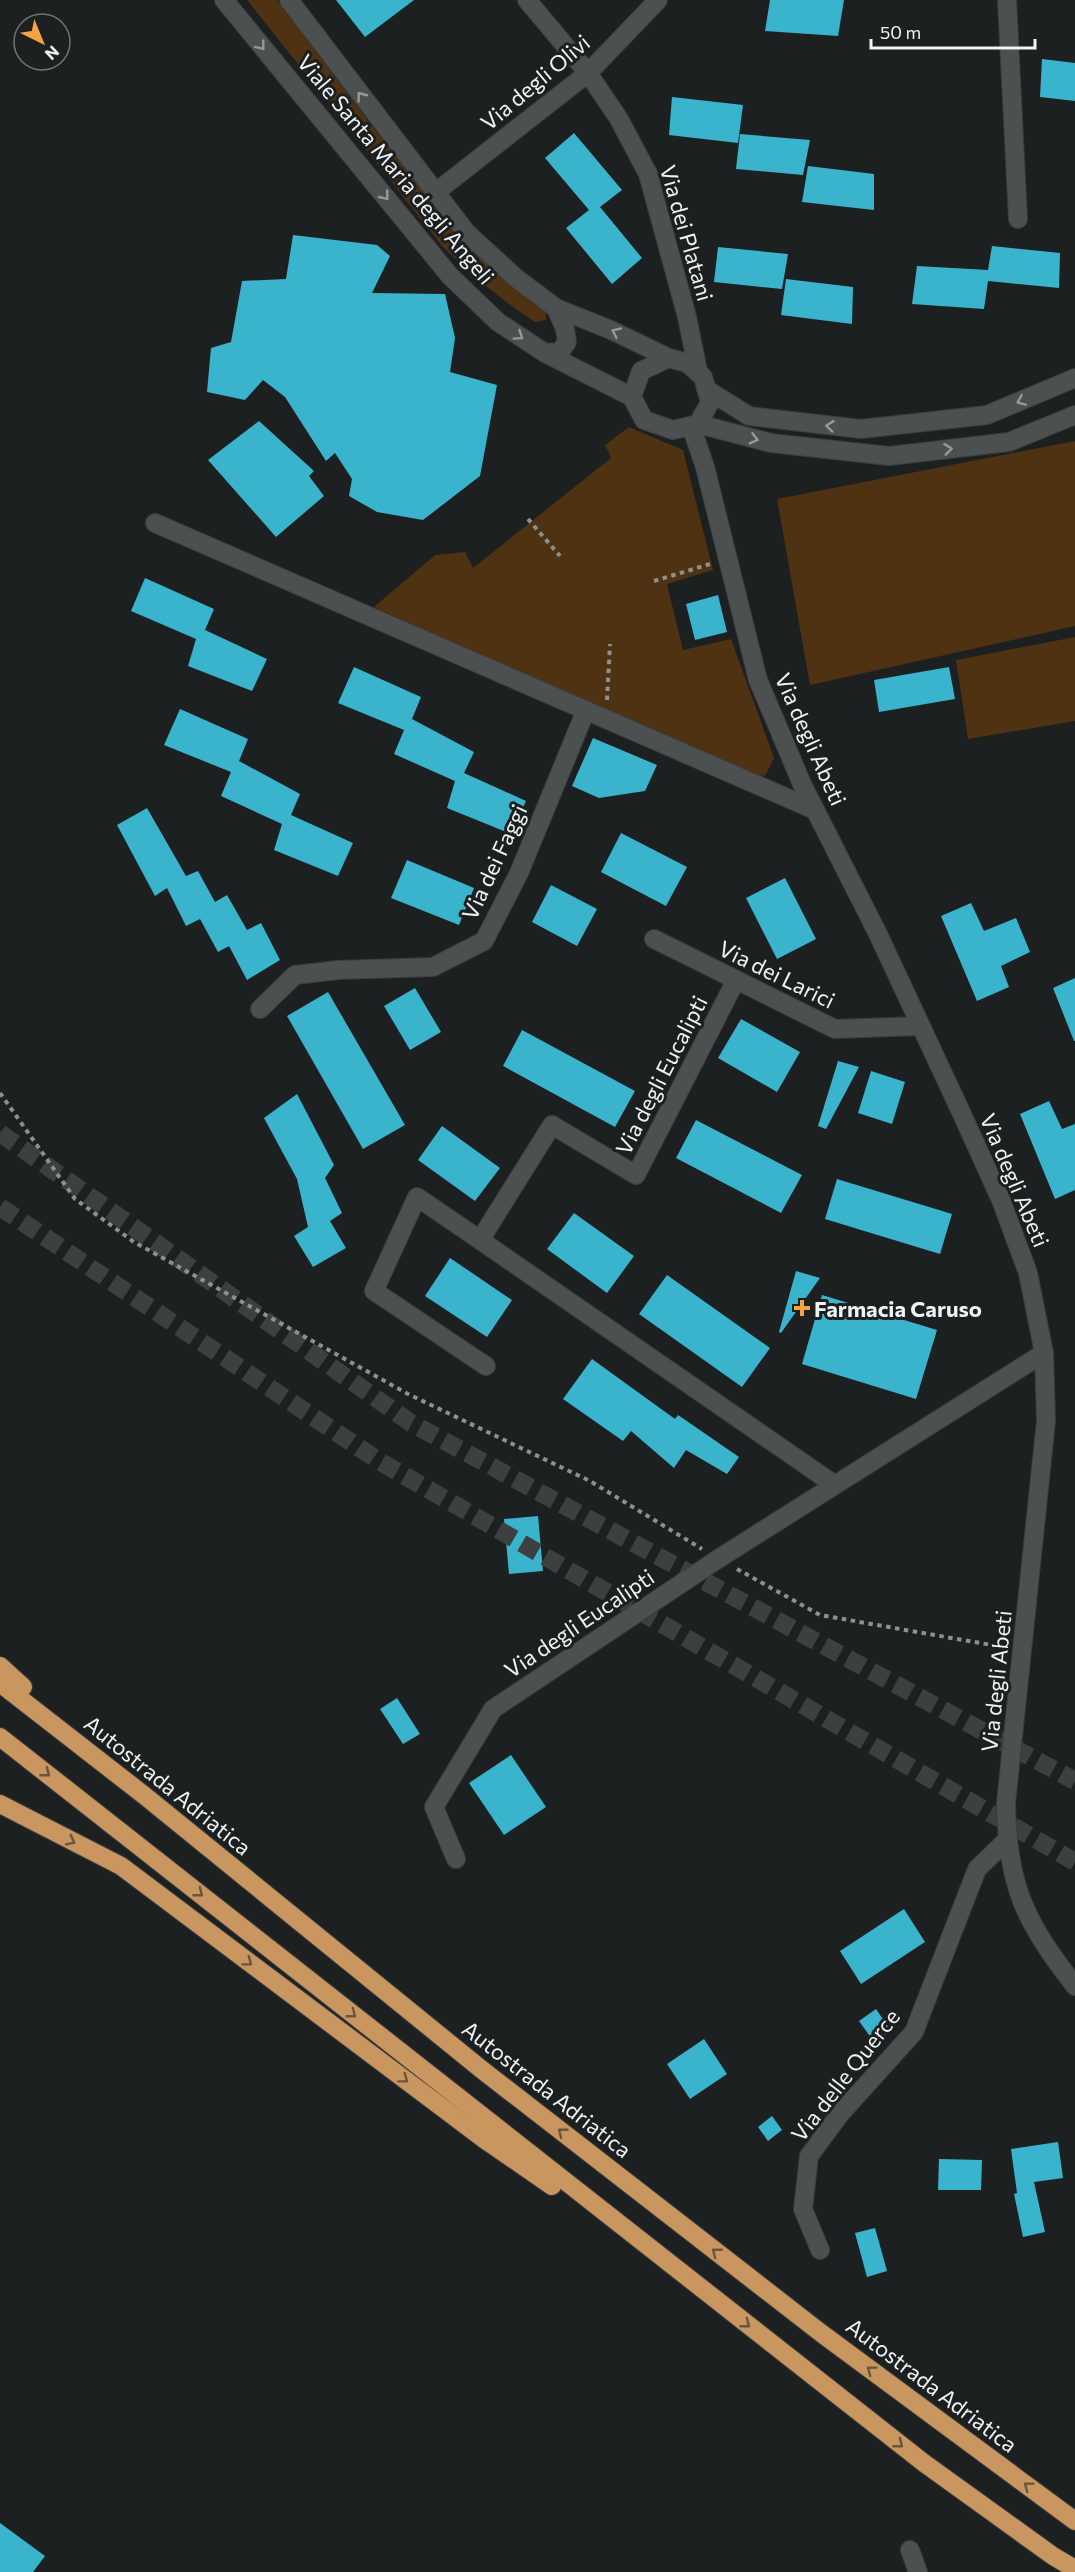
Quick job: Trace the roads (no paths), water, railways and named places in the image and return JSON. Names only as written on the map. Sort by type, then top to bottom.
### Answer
[{"type":"highway","points":[[0,1666],[146,1796]]},
{"type":"highway","name":"Autostrada Adriatica","points":[[0,1683],[146,1796],[481,2069],[821,2333],[1075,2521]]},
{"type":"highway","points":[[0,1737],[924,2463],[1075,2570]]},
{"type":"highway","points":[[0,1804],[121,1866],[484,2139],[683,2275]]},
{"type":"street","name":"Viale Santa Maria degli Angeli","points":[[224,0],[450,276],[498,322],[545,353],[632,397]]},
{"type":"street","name":"Viale Santa Maria degli Angeli","points":[[289,0],[466,232],[516,278],[556,308],[611,330],[669,358],[687,363],[698,371]]},
{"type":"street","name":"Via dei Platani","points":[[527,0],[588,73],[619,119],[648,174],[687,317],[698,371]]},
{"type":"street","name":"Via degli Olivi","points":[[436,192],[588,73],[658,0]]},
{"type":"street","points":[[1006,0],[1018,219]]},
{"type":"street","points":[[545,353],[560,352],[567,342],[565,329],[556,308]]},
{"type":"street","points":[[669,358],[640,371],[632,397],[644,420],[673,430],[694,425],[771,443],[889,456],[1009,442],[1075,415]]},
{"type":"street","points":[[694,425],[709,406],[703,377],[698,371]]},
{"type":"street","points":[[706,389],[749,416],[861,429],[987,415],[1074,382]]},
{"type":"street","name":"Via degli Abeti","points":[[694,425],[758,680],[815,810],[878,934],[1005,1210],[1028,1273],[1044,1353],[1046,1421],[1024,1651],[1006,1803],[1007,1840],[1014,1878],[1027,1914],[1046,1949],[1075,1986]]},
{"type":"street","points":[[855,453],[861,429]]},
{"type":"street","points":[[155,523],[815,810]]},
{"type":"street","name":"Via dei Faggi","points":[[260,1009],[295,975],[338,970],[433,967],[484,940],[519,873],[586,711]]},
{"type":"street","name":"Via dei Larici","points":[[654,939],[835,1029],[921,1026]]},
{"type":"street","name":"Via degli Eucalipti","points":[[480,1240],[552,1125],[636,1175],[736,981]]},
{"type":"street","points":[[486,1366],[375,1291],[417,1197],[835,1485]]},
{"type":"street","name":"Via degli Eucalipti","points":[[456,1859],[434,1807],[493,1709],[718,1559],[1044,1353]]},
{"type":"street","name":"Via delle Querce","points":[[820,2250],[802,2209],[809,2156],[840,2114],[914,2032],[977,1869],[1007,1840]]},
{"type":"street","points":[[910,2550],[918,2572]]},
{"type":"tunnel","points":[[0,1133],[411,1423],[1075,1781]]},
{"type":"tunnel","points":[[0,1207],[379,1461],[1075,1862]]},
{"type":"place","name":"Farmacia Caruso","points":[[802,1308]]}]
